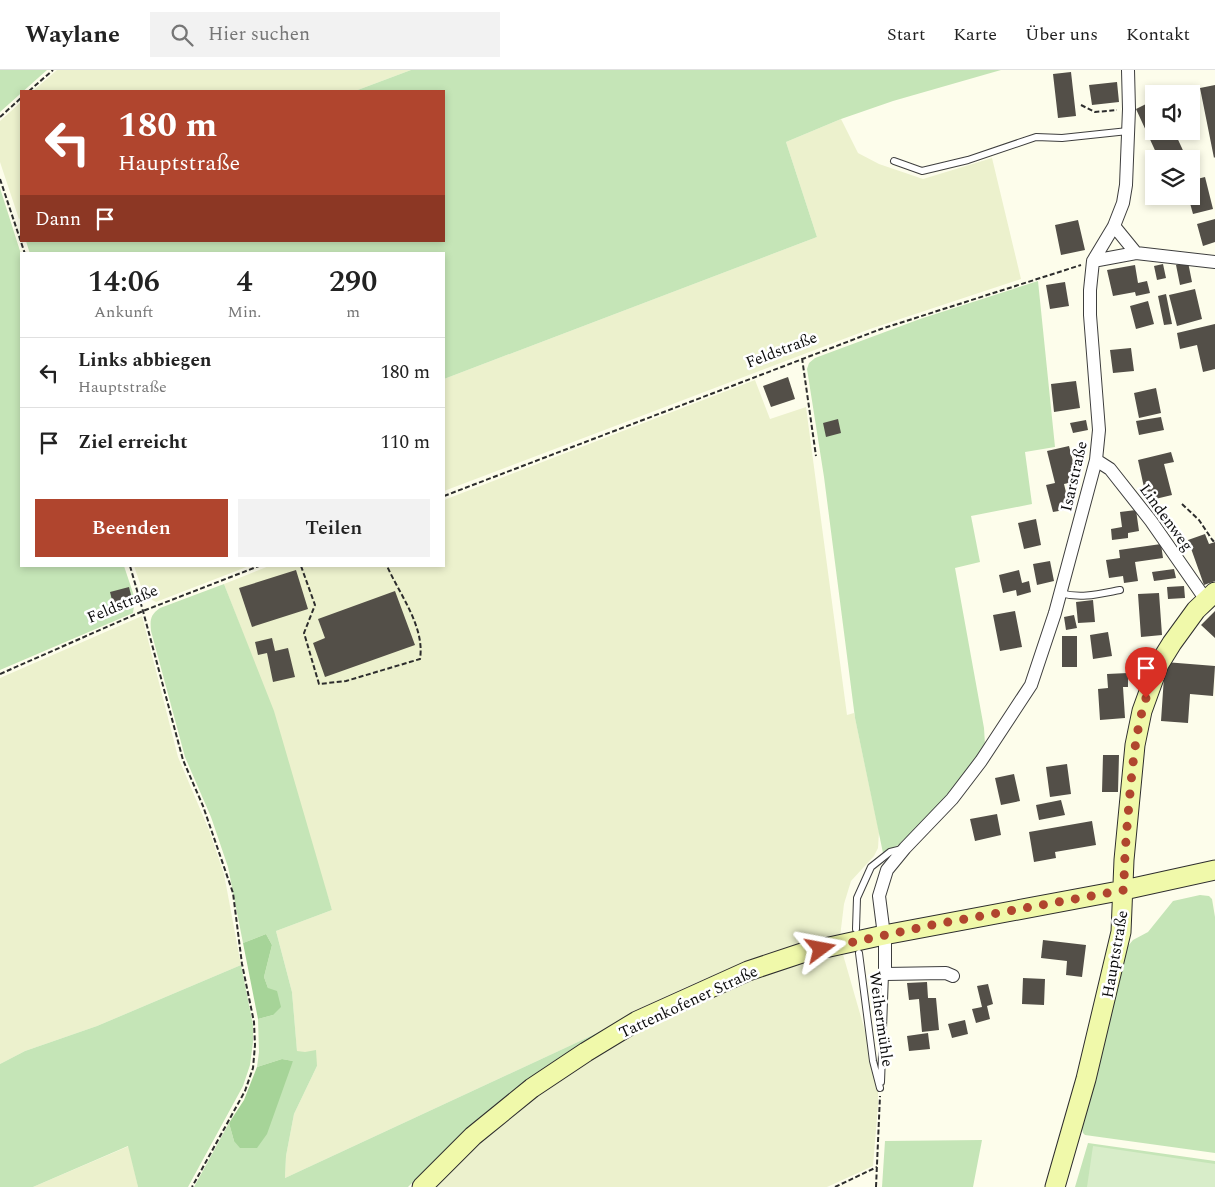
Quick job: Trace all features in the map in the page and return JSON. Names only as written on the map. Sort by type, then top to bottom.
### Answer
[{"type":"main road","name":"Hauptstraße","points":[[1055,1187],[1071,1137],[1121,932],[1124,860],[1133,764],[1136,735],[1142,711],[1150,685],[1163,657],[1186,622],[1210,596]]},
{"type":"main road","name":"Tattenkofener Straße","points":[[422,1187],[473,1136],[532,1088],[586,1052],[637,1021],[748,971],[802,953],[884,934],[1124,890],[1215,870]]},
{"type":"street","name":"Isarstraße","points":[[884,934],[879,896],[887,870],[905,848],[952,799],[980,761],[1031,684],[1060,593],[1096,460],[1099,430],[1090,315],[1093,261],[1114,226],[1123,202],[1126,185],[1129,109],[1128,70]]},
{"type":"street","points":[[1114,226],[1136,253]]},
{"type":"street","points":[[1093,261],[1136,253],[1215,262]]},
{"type":"street","name":"Lindenweg","points":[[1096,460],[1110,469],[1210,596]]},
{"type":"street","points":[[884,934],[885,974],[941,973],[953,976]]},
{"type":"lane","points":[[894,161],[922,171],[968,160],[1036,137],[1062,138],[1128,131]]},
{"type":"lane","points":[[1060,593],[1072,597],[1094,596],[1120,590]]},
{"type":"lane","name":"Isarstraße","points":[[856,929],[857,898],[871,867],[890,852],[905,848]]},
{"type":"lane","name":"Weihermühle","points":[[859,952],[873,1061],[880,1088]]},
{"type":"lane","name":"Weihermühle","points":[[880,1088],[885,974]]},
{"type":"path","points":[[30,90],[53,70]]},
{"type":"path","points":[[0,117],[20,99]]},
{"type":"path","points":[[1081,105],[1095,112],[1129,109]]},
{"type":"path","points":[[0,179],[20,239]]},
{"type":"path","name":"Feldstraße","points":[[445,496],[881,329],[1093,261]]},
{"type":"path","points":[[802,358],[816,456]]},
{"type":"path","points":[[1182,504],[1198,520],[1213,541],[1215,540]]},
{"type":"path","points":[[130,567],[144,611],[183,760],[203,806],[233,893],[242,964],[254,1022],[253,1068],[245,1091],[192,1187]]},
{"type":"path","name":"Feldstraße","points":[[0,674],[144,611],[256,567]]},
{"type":"path","points":[[301,567],[315,605],[304,633],[320,684],[346,681],[420,659],[422,647],[411,613],[387,567]]},
{"type":"path","name":"Weihermühle","points":[[876,1187],[880,1088]]},
{"type":"path","points":[[836,1187],[877,1166]]},
{"type":"green space","points":[[0,70],[47,70],[25,90],[20,90],[20,94],[0,112]]},
{"type":"green space","points":[[57,70],[411,70],[358,90],[34,90]]},
{"type":"green space","points":[[411,70],[1001,70],[893,101],[841,119],[786,142],[817,237],[445,379],[445,252],[29,252],[26,242],[445,242],[445,90],[358,90]]},
{"type":"green space","points":[[20,103],[19,219],[0,162],[0,121]]},
{"type":"green space","points":[[841,119],[858,153],[879,164],[923,179],[992,158],[1021,279],[870,329],[445,491],[445,379],[817,237],[786,142]]},
{"type":"green space","points":[[0,188],[20,252],[20,567],[124,567],[135,599],[133,613],[0,670]]},
{"type":"green space","points":[[1038,281],[1055,447],[1025,452],[1032,504],[971,516],[980,562],[955,568],[984,728],[985,745],[976,760],[949,794],[904,842],[883,853],[855,718],[824,477],[807,369],[809,363],[815,358],[920,319]]},
{"type":"green space","points":[[755,380],[770,419],[806,407],[847,715],[854,713],[879,832],[878,848],[874,856],[851,881],[844,904],[840,937],[744,962],[684,988],[632,1012],[608,1028],[285,1178],[286,1156],[294,1114],[317,1066],[305,1052],[297,1052],[292,992],[276,931],[332,910],[247,644],[224,584],[266,567],[445,567],[445,500]]},
{"type":"green space","points":[[134,567],[246,567],[156,602],[148,598],[143,592]]},
{"type":"green space","points":[[224,584],[274,711],[332,910],[276,931],[292,992],[297,1051],[316,1050],[317,1066],[294,1114],[286,1156],[285,1178],[608,1028],[526,1080],[467,1128],[408,1187],[194,1187],[229,1123],[234,1141],[293,1061],[282,1059],[257,1067],[259,1052],[258,1019],[273,1015],[264,977],[272,945],[266,934],[243,943],[228,867],[211,817],[185,757],[151,631],[151,618],[160,608]]},
{"type":"green space","points":[[142,616],[178,757],[209,830],[224,874],[241,965],[97,1026],[25,1051],[0,1064],[0,678]]},
{"type":"green space","points":[[1200,895],[1209,896],[1212,899],[1215,917],[1215,1153],[1085,1135],[1081,1125],[1128,946],[1133,940],[1148,932],[1173,901]]},
{"type":"green space","points":[[266,934],[272,945],[264,977],[268,988],[277,991],[281,1007],[273,1015],[258,1019],[243,943]]},
{"type":"green space","points":[[842,951],[865,1031],[878,1090],[873,1166],[827,1187],[434,1187],[479,1144],[529,1103],[583,1063],[651,1024],[754,977]]},
{"type":"green space","points":[[241,965],[253,1025],[250,1065],[243,1086],[188,1187],[138,1187],[128,1146],[33,1187],[0,1187],[0,1064],[25,1051],[97,1026]]},
{"type":"green space","points":[[282,1059],[293,1061],[267,1134],[257,1148],[240,1148],[234,1141],[229,1123],[244,1100],[257,1067]]},
{"type":"green space","points":[[982,1140],[973,1187],[882,1187],[885,1141]]},
{"type":"green space","points":[[1088,1143],[1215,1161],[1215,1187],[1075,1187]]},
{"type":"green space","points":[[129,1146],[138,1187],[33,1187]]},
{"type":"green space","points":[[1093,1146],[1215,1164],[1215,1187],[1087,1187]]},
{"type":"building","points":[[1071,72],[1076,116],[1058,118],[1053,74]]},
{"type":"building","points":[[1117,82],[1119,102],[1092,105],[1089,85]]},
{"type":"building","points":[[1215,85],[1214,158],[1200,88]]},
{"type":"building","points":[[1145,104],[1145,129],[1136,109]]},
{"type":"building","points":[[1150,140],[1178,140],[1183,150],[1155,150]]},
{"type":"building","points":[[1205,177],[1213,209],[1193,214],[1190,205],[1200,205],[1200,178]]},
{"type":"building","points":[[1215,219],[1215,242],[1203,246],[1197,224]]},
{"type":"building","points":[[1078,220],[1085,250],[1061,255],[1055,225]]},
{"type":"building","points":[[1188,262],[1192,282],[1180,285],[1176,265]]},
{"type":"building","points":[[1163,264],[1166,278],[1157,280],[1154,266]]},
{"type":"building","points":[[1135,265],[1138,283],[1147,281],[1150,293],[1136,296],[1135,292],[1113,296],[1107,270]]},
{"type":"building","points":[[1065,282],[1069,306],[1050,309],[1046,285]]},
{"type":"building","points":[[1195,289],[1202,319],[1177,326],[1169,295]]},
{"type":"building","points":[[1166,294],[1172,324],[1164,325],[1158,296]]},
{"type":"building","points":[[1148,301],[1154,324],[1136,329],[1130,306]]},
{"type":"building","points":[[1215,324],[1215,369],[1203,372],[1197,345],[1180,349],[1177,333]]},
{"type":"building","points":[[1131,348],[1134,371],[1113,373],[1110,350]]},
{"type":"building","points":[[788,377],[795,399],[771,407],[763,386]]},
{"type":"building","points":[[1076,381],[1080,408],[1054,412],[1051,384]]},
{"type":"building","points":[[1156,388],[1161,413],[1139,418],[1134,393]]},
{"type":"building","points":[[1161,417],[1164,430],[1139,435],[1136,421]]},
{"type":"building","points":[[838,419],[841,433],[826,437],[823,423]]},
{"type":"building","points":[[1086,420],[1088,430],[1073,433],[1070,423]]},
{"type":"building","points":[[1069,446],[1078,481],[1064,484],[1070,509],[1053,512],[1046,485],[1055,483],[1047,451]]},
{"type":"building","points":[[1171,452],[1174,462],[1164,464],[1172,495],[1147,501],[1138,460]]},
{"type":"building","points":[[1136,510],[1139,531],[1128,533],[1128,538],[1112,540],[1111,529],[1122,527],[1120,512]]},
{"type":"building","points":[[1036,519],[1041,545],[1024,549],[1018,523]]},
{"type":"building","points":[[1205,534],[1209,544],[1215,542],[1215,581],[1204,585],[1188,540]]},
{"type":"building","points":[[1161,544],[1163,558],[1135,562],[1138,581],[1124,583],[1123,576],[1109,578],[1106,560],[1120,558],[1119,550]]},
{"type":"building","points":[[1050,561],[1054,581],[1037,585],[1033,564]]},
{"type":"building","points":[[1174,569],[1176,578],[1154,581],[1152,572]]},
{"type":"building","points":[[296,570],[308,609],[252,627],[239,588]]},
{"type":"building","points":[[1019,570],[1022,583],[1029,581],[1031,592],[1017,596],[1016,590],[1003,593],[999,575]]},
{"type":"building","points":[[1184,586],[1185,598],[1168,599],[1167,587]]},
{"type":"building","points":[[129,587],[132,599],[113,604],[110,592]]},
{"type":"building","points":[[395,591],[415,645],[325,677],[313,643],[325,638],[318,619]]},
{"type":"building","points":[[1159,593],[1162,635],[1141,637],[1138,594]]},
{"type":"building","points":[[1093,600],[1095,622],[1078,623],[1076,602]]},
{"type":"building","points":[[1015,611],[1022,647],[1000,651],[993,615]]},
{"type":"building","points":[[1215,611],[1215,638],[1201,625]]},
{"type":"building","points":[[1074,615],[1077,628],[1066,630],[1064,617]]},
{"type":"building","points":[[1108,632],[1112,656],[1093,659],[1090,635]]},
{"type":"building","points":[[1062,636],[1077,636],[1077,667],[1062,667]]},
{"type":"building","points":[[272,638],[275,651],[288,648],[295,677],[273,682],[267,653],[258,655],[255,642]]},
{"type":"building","points":[[1165,662],[1215,666],[1213,696],[1190,694],[1188,723],[1161,721]]},
{"type":"building","points":[[1128,673],[1128,687],[1123,687],[1125,718],[1100,720],[1098,689],[1108,688],[1107,674]]},
{"type":"building","points":[[1103,755],[1119,755],[1118,792],[1102,792]]},
{"type":"building","points":[[1067,764],[1071,794],[1050,797],[1046,767]]},
{"type":"building","points":[[1014,774],[1020,801],[1001,805],[995,778]]},
{"type":"building","points":[[1061,800],[1065,815],[1039,820],[1036,805]]},
{"type":"building","points":[[997,814],[1001,835],[975,841],[970,819]]},
{"type":"building","points":[[1092,821],[1096,845],[1055,852],[1056,858],[1034,862],[1029,832]]},
{"type":"building","points":[[1043,940],[1086,945],[1082,977],[1066,975],[1067,961],[1041,958]]},
{"type":"building","points":[[1023,978],[1045,979],[1044,1005],[1022,1004]]},
{"type":"building","points":[[927,982],[928,998],[936,998],[939,1030],[922,1032],[919,999],[909,1000],[907,983]]},
{"type":"building","points":[[988,984],[993,1004],[987,1006],[990,1019],[976,1023],[972,1009],[982,1007],[977,986]]},
{"type":"building","points":[[965,1020],[968,1034],[952,1038],[948,1024]]},
{"type":"building","points":[[928,1033],[930,1049],[909,1051],[907,1036]]},
{"type":"route","points":[[821,949],[884,934],[1124,890],[1124,860],[1136,735],[1146,698]]}]
